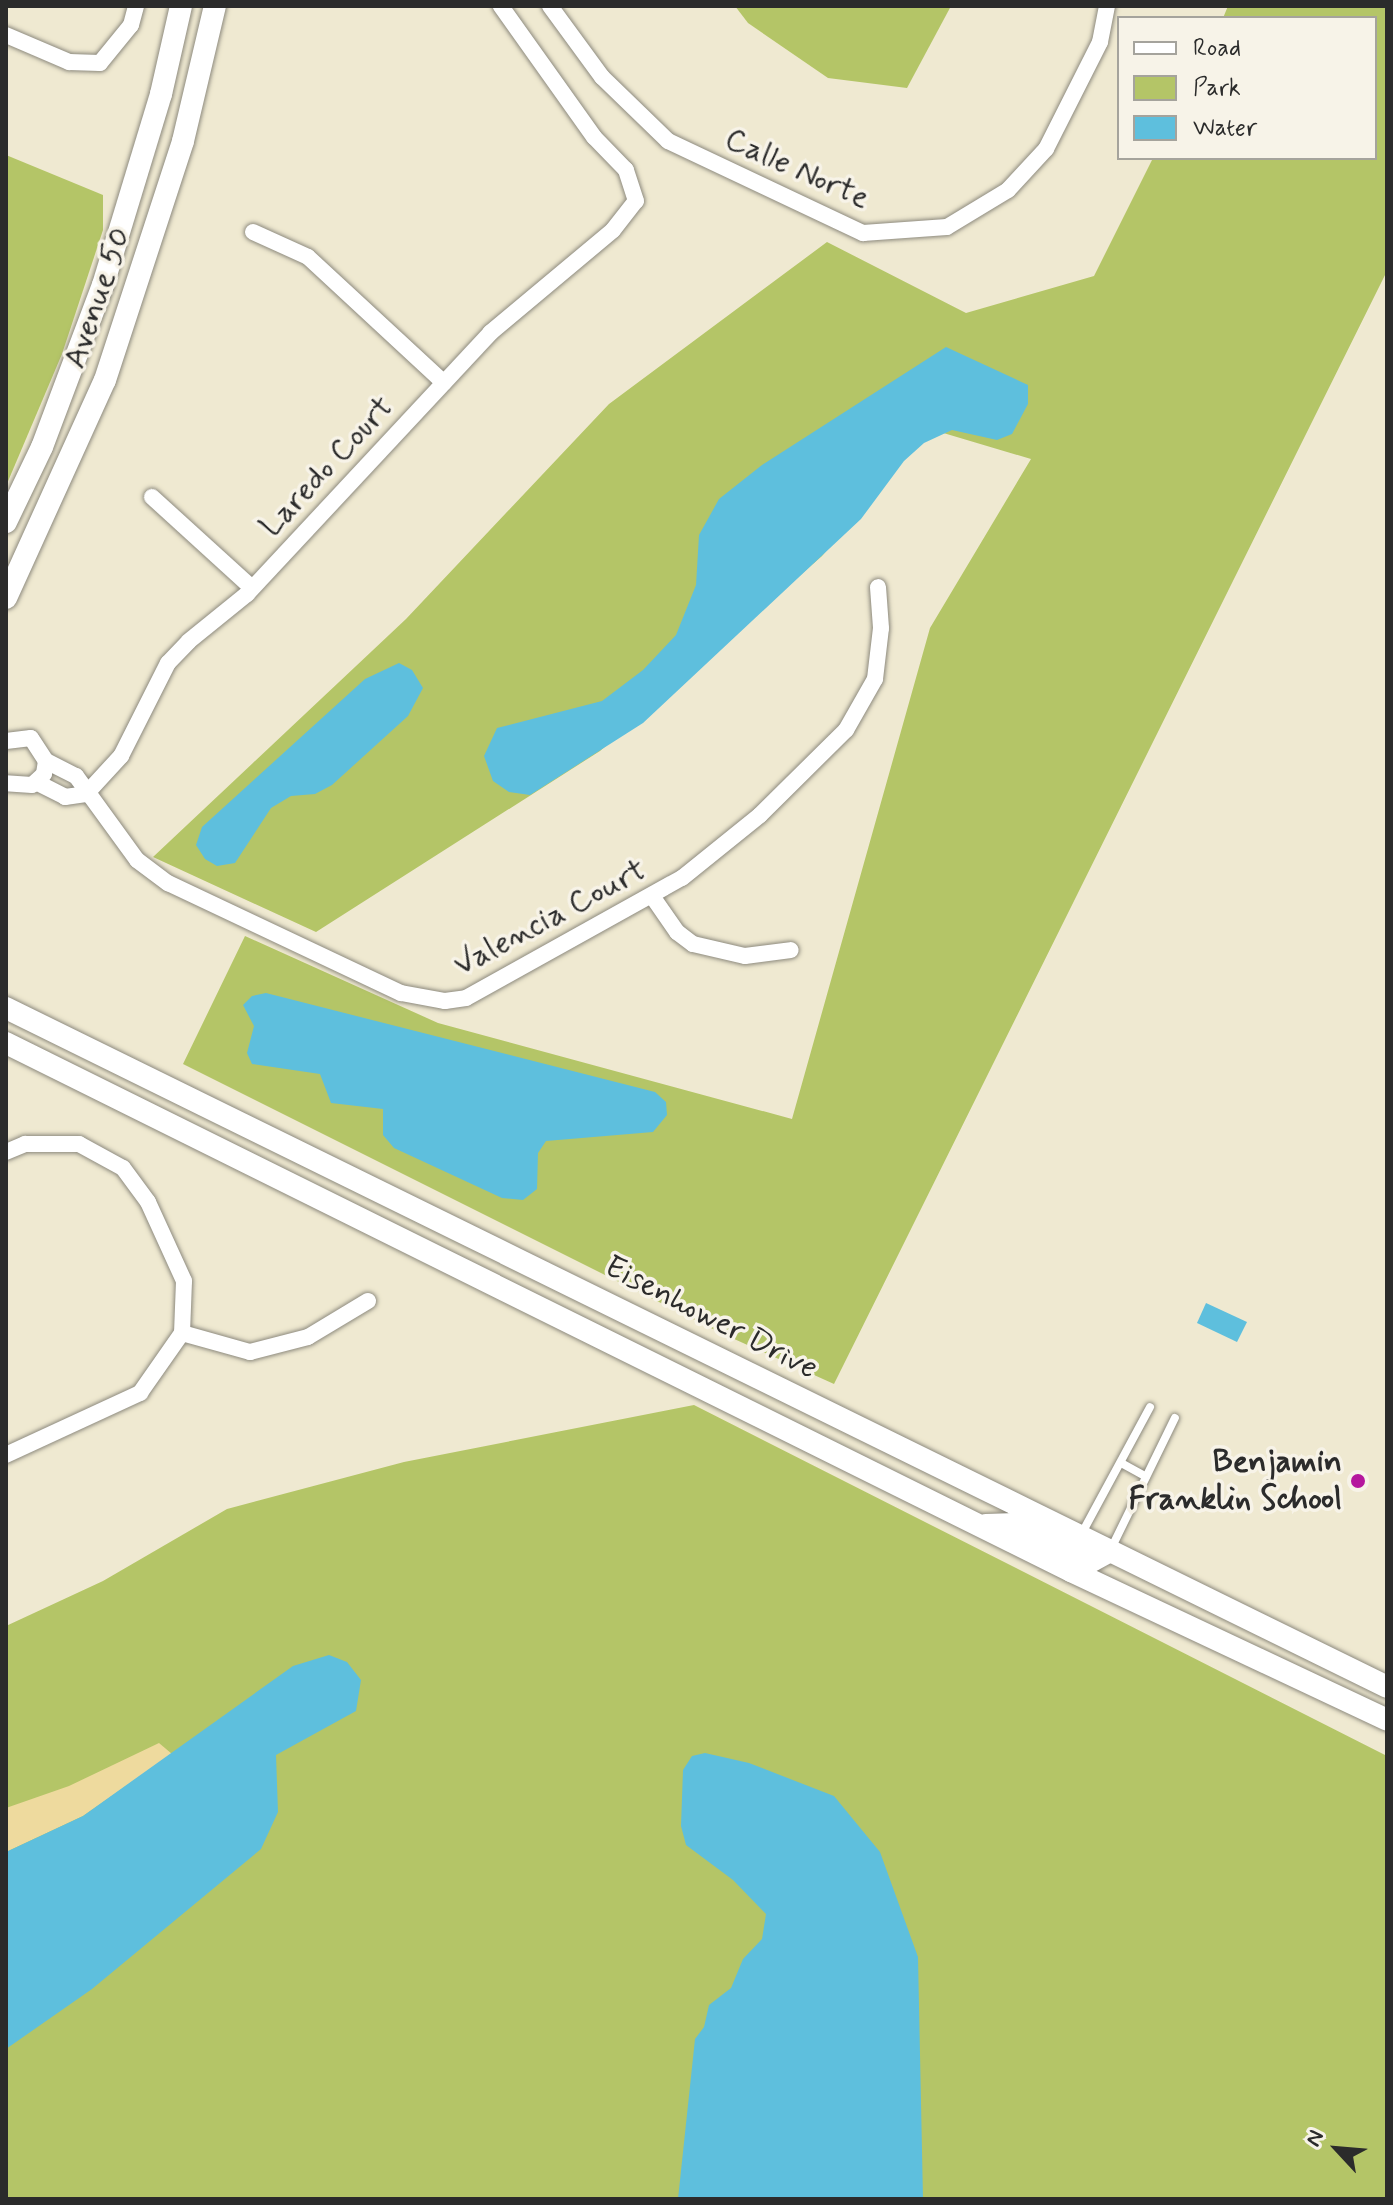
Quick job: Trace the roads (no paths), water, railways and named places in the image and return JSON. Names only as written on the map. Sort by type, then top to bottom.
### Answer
[{"type":"main road","name":"Avenue 50","points":[[6,522],[42,447],[103,285],[161,94],[181,6]]},
{"type":"main road","name":"Avenue 50","points":[[6,598],[105,380],[183,141],[215,6]]},
{"type":"main road","name":"Eisenhower Drive","points":[[6,1008],[1387,1687]]},
{"type":"main road","name":"Eisenhower Drive","points":[[6,1043],[981,1525],[1387,1720]]},
{"type":"main road","points":[[981,1525],[1014,1524],[1092,1561],[1110,1551]]},
{"type":"street","points":[[6,35],[69,62],[100,63],[131,25],[136,6]]},
{"type":"street","name":"Laredo Court","points":[[86,794],[121,756],[168,663],[252,588],[514,311],[613,230],[636,201],[626,170],[576,113],[501,6]]},
{"type":"street","name":"Calle Norte","points":[[550,6],[602,77],[668,141],[863,233],[947,227],[1008,190],[1046,149],[1100,42],[1107,6]]},
{"type":"street","points":[[253,232],[308,257],[444,383]]},
{"type":"street","points":[[152,497],[252,588]]},
{"type":"street","name":"Valencia Court","points":[[6,741],[31,738],[46,761],[76,776],[86,794],[137,860],[168,883],[422,998],[445,1001],[485,991],[652,896],[719,851],[860,713],[879,657],[878,587]]},
{"type":"street","points":[[6,783],[24,788],[36,782],[46,761]]},
{"type":"street","points":[[36,782],[65,797],[86,794]]},
{"type":"street","points":[[652,896],[677,932],[693,944],[745,956],[791,950]]},
{"type":"street","points":[[6,1152],[25,1144],[79,1144],[123,1168],[148,1202],[184,1281],[182,1333],[140,1393],[6,1455]]},
{"type":"street","points":[[182,1333],[250,1352],[308,1337],[368,1301]]},
{"type":"lane","points":[[1080,1538],[1123,1464],[1150,1407]]},
{"type":"lane","points":[[1110,1551],[1175,1418]]},
{"type":"lane","points":[[1123,1464],[1146,1477]]},
{"type":"water","points":[[946,347],[1028,385],[1028,404],[1012,434],[997,440],[952,430],[924,443],[904,461],[861,519],[643,723],[530,795],[509,792],[493,781],[484,756],[497,728],[602,701],[643,670],[676,635],[696,585],[699,535],[719,499],[762,465]]},
{"type":"water","points":[[399,663],[412,670],[423,688],[408,716],[332,785],[315,794],[291,796],[271,808],[235,863],[217,866],[205,859],[196,845],[202,827],[365,679]]},
{"type":"water","points":[[266,993],[655,1092],[666,1102],[667,1115],[653,1132],[546,1141],[538,1153],[537,1189],[523,1200],[502,1198],[394,1148],[383,1135],[383,1109],[331,1103],[320,1074],[252,1064],[247,1053],[254,1026],[243,1005],[252,996]]},
{"type":"water","points":[[1206,1303],[1247,1322],[1237,1342],[1197,1323]]},
{"type":"water","points":[[329,1655],[347,1662],[361,1680],[356,1711],[276,1755],[278,1812],[261,1849],[92,1989],[6,2049],[6,1852],[83,1816],[293,1666]]},
{"type":"water","points":[[705,1753],[749,1763],[834,1796],[880,1852],[918,1957],[923,2199],[678,2199],[695,2039],[704,2027],[709,2005],[731,1988],[743,1959],[762,1939],[766,1914],[733,1880],[686,1845],[681,1826],[683,1770],[692,1756]]},
{"type":"place","name":"Benjamin Franklin School","points":[[1358,1481]]}]
